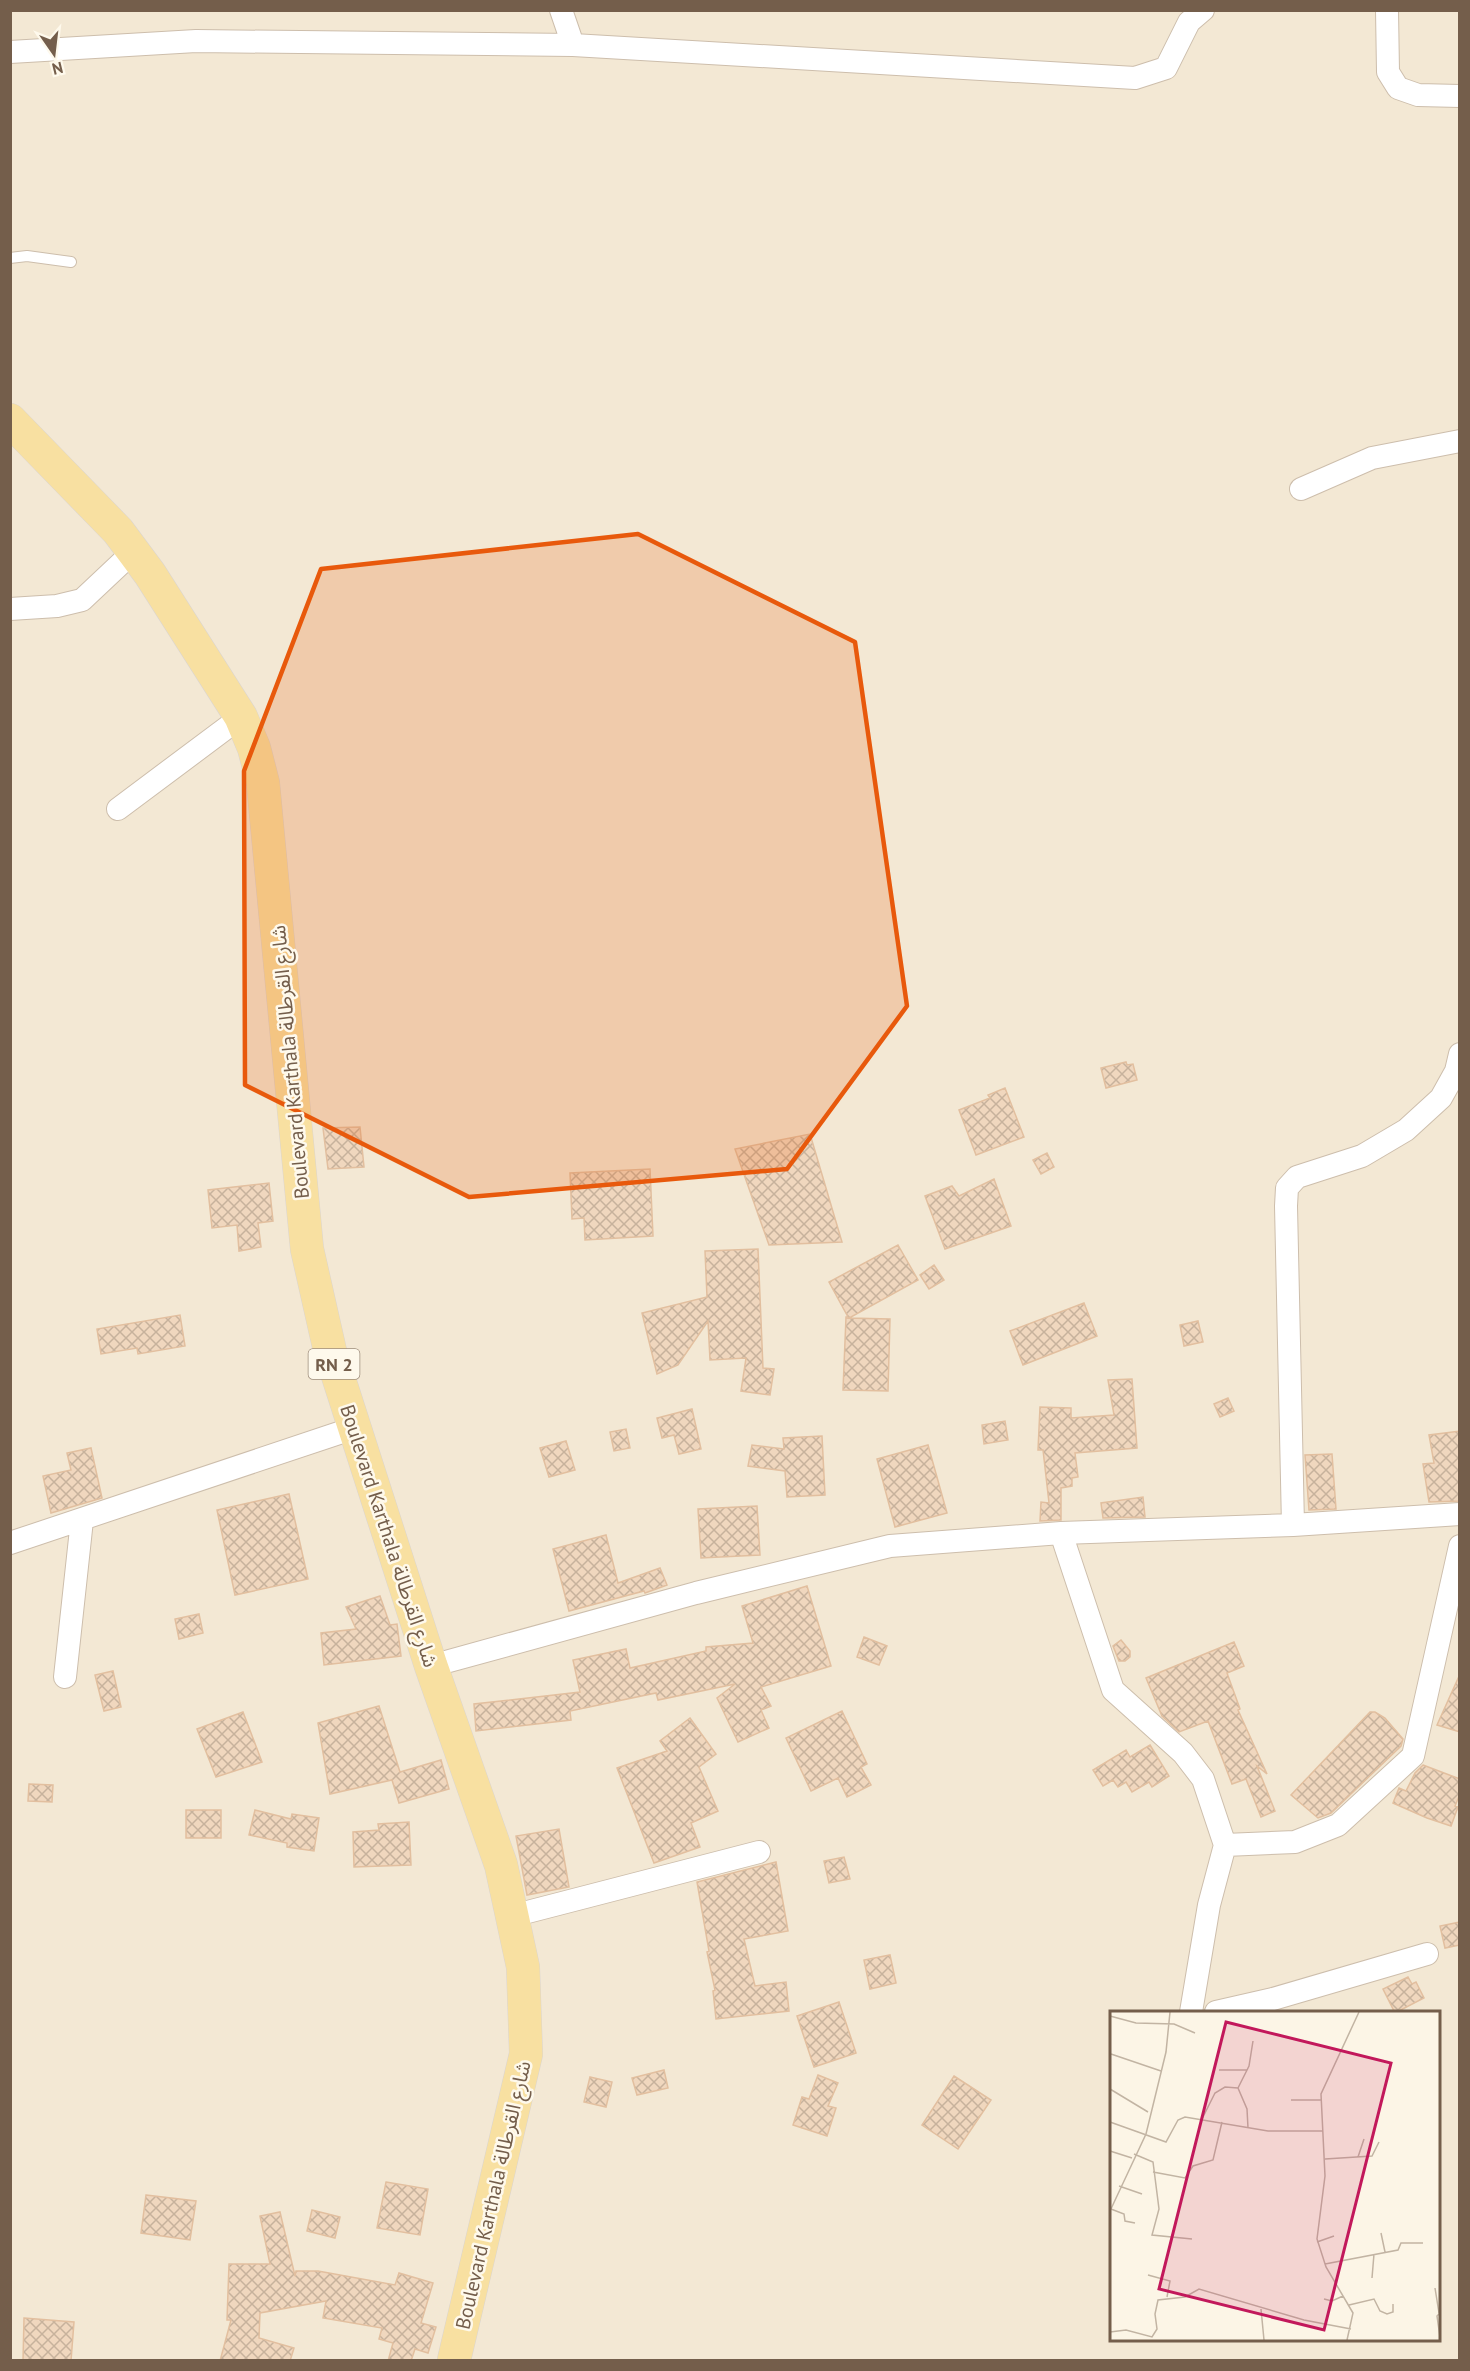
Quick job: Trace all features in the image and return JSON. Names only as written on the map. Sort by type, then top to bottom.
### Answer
[{"type":"main road","name":"Boulevard Karthala شارع القرطالة","points":[[10,420],[118,531],[150,574],[241,717],[254,748],[263,783],[308,1249],[330,1351],[431,1666],[501,1865],[524,1967],[526,2054],[454,2361]]},
{"type":"street","points":[[561,10],[573,45]]},
{"type":"street","points":[[10,52],[196,41],[573,45],[1135,78],[1166,68],[1189,22],[1203,10]]},
{"type":"street","points":[[1387,10],[1388,72],[1398,88],[1418,95],[1460,96]]},
{"type":"street","points":[[1301,489],[1372,458],[1460,441]]},
{"type":"street","points":[[10,609],[57,606],[82,600],[133,552]]},
{"type":"street","points":[[118,809],[241,717]]},
{"type":"street","points":[[1293,1525],[1287,1188],[1297,1177],[1362,1156],[1406,1130],[1441,1098],[1456,1071],[1460,1054]]},
{"type":"street","points":[[10,1543],[354,1428]]},
{"type":"street","points":[[431,1666],[696,1593],[890,1546],[1061,1533],[1293,1525],[1460,1514]]},
{"type":"street","points":[[65,1677],[82,1520]]},
{"type":"street","points":[[1061,1533],[1113,1690],[1183,1753],[1203,1779],[1215,1809],[1225,1845],[1209,1905],[1191,2011]]},
{"type":"street","points":[[1225,1845],[1296,1842],[1338,1825],[1413,1756],[1460,1546]]},
{"type":"street","points":[[512,1916],[759,1852]]},
{"type":"street","points":[[1225,2011],[1273,2000],[1427,1954]]},
{"type":"lane","points":[[10,258],[27,256],[71,262]]},
{"type":"highlighted area","points":[[638,534],[855,642],[907,1006],[787,1169],[469,1197],[245,1085],[244,771],[321,569]]},
{"type":"shaded area","points":[[11,11],[1459,11],[1459,2360],[11,2360]]},
{"type":"building","points":[[1126,1062],[1127,1065],[1133,1064],[1137,1080],[1106,1088],[1101,1068]]},
{"type":"building","points":[[1005,1088],[1024,1137],[976,1155],[959,1110],[990,1098],[988,1095]]},
{"type":"building","points":[[360,1127],[364,1167],[328,1169],[323,1128]]},
{"type":"building","points":[[810,1134],[842,1242],[769,1245],[735,1149]]},
{"type":"building","points":[[1047,1153],[1054,1167],[1041,1174],[1033,1160]]},
{"type":"building","points":[[650,1169],[653,1236],[585,1240],[584,1218],[572,1219],[570,1173]]},
{"type":"building","points":[[994,1179],[1011,1226],[945,1249],[925,1196],[952,1186],[959,1196]]},
{"type":"building","points":[[269,1183],[273,1221],[258,1223],[261,1247],[239,1251],[237,1225],[212,1228],[208,1190]]},
{"type":"building","points":[[898,1245],[918,1280],[849,1318],[890,1319],[888,1391],[843,1390],[846,1317],[848,1317],[829,1282]]},
{"type":"building","points":[[758,1249],[763,1368],[774,1369],[770,1395],[741,1391],[746,1358],[710,1360],[708,1321],[678,1365],[657,1374],[642,1313],[707,1297],[705,1251]]},
{"type":"building","points":[[934,1265],[944,1280],[929,1289],[920,1275]]},
{"type":"building","points":[[1084,1303],[1097,1336],[1023,1365],[1010,1331]]},
{"type":"building","points":[[180,1315],[185,1346],[138,1354],[137,1348],[101,1354],[97,1329]]},
{"type":"building","points":[[1198,1321],[1203,1342],[1184,1346],[1180,1325]]},
{"type":"building","points":[[1132,1379],[1137,1448],[1075,1453],[1078,1477],[1072,1478],[1072,1486],[1061,1488],[1061,1520],[1040,1521],[1041,1502],[1049,1503],[1043,1450],[1038,1450],[1040,1407],[1071,1408],[1071,1418],[1114,1415],[1108,1380]]},
{"type":"building","points":[[1228,1398],[1234,1411],[1220,1417],[1214,1404]]},
{"type":"building","points":[[692,1409],[701,1449],[679,1454],[674,1435],[662,1438],[657,1418]]},
{"type":"building","points":[[1005,1421],[1008,1440],[984,1444],[982,1425]]},
{"type":"building","points":[[626,1429],[630,1448],[614,1451],[610,1432]]},
{"type":"building","points":[[1460,1431],[1460,1501],[1429,1502],[1423,1464],[1434,1463],[1429,1435]]},
{"type":"building","points":[[822,1436],[825,1495],[787,1497],[785,1471],[748,1466],[752,1445],[784,1449],[783,1438]]},
{"type":"building","points":[[566,1441],[575,1470],[549,1477],[540,1448]]},
{"type":"building","points":[[928,1445],[947,1513],[895,1527],[877,1459]]},
{"type":"building","points":[[91,1448],[102,1498],[51,1513],[43,1476],[71,1470],[67,1453]]},
{"type":"building","points":[[1332,1454],[1336,1509],[1309,1510],[1305,1455]]},
{"type":"building","points":[[289,1494],[308,1579],[235,1595],[217,1510]]},
{"type":"building","points":[[1143,1497],[1145,1517],[1103,1518],[1101,1503]]},
{"type":"building","points":[[757,1506],[760,1555],[701,1558],[698,1509]]},
{"type":"building","points":[[606,1535],[618,1583],[660,1568],[667,1585],[645,1593],[644,1591],[569,1611],[553,1549]]},
{"type":"building","points":[[807,1586],[831,1666],[761,1687],[771,1706],[761,1710],[769,1728],[738,1742],[717,1698],[735,1684],[658,1700],[656,1693],[570,1711],[571,1720],[476,1731],[474,1704],[580,1692],[573,1660],[626,1649],[630,1668],[706,1651],[706,1647],[753,1643],[742,1606]]},
{"type":"building","points":[[380,1596],[390,1625],[397,1624],[401,1656],[324,1665],[321,1633],[356,1629],[346,1607]]},
{"type":"building","points":[[199,1614],[203,1633],[179,1639],[175,1619]]},
{"type":"building","points":[[864,1637],[887,1646],[879,1665],[857,1657]]},
{"type":"building","points":[[1121,1640],[1130,1651],[1130,1657],[1125,1661],[1119,1661],[1113,1646]]},
{"type":"building","points":[[1234,1642],[1244,1666],[1227,1673],[1240,1709],[1238,1710],[1267,1774],[1257,1766],[1275,1811],[1261,1817],[1246,1779],[1232,1784],[1208,1721],[1179,1732],[1162,1716],[1146,1678]]},
{"type":"building","points":[[113,1671],[121,1707],[104,1711],[95,1675]]},
{"type":"building","points":[[1460,1674],[1460,1732],[1437,1725]]},
{"type":"building","points":[[379,1706],[400,1772],[441,1760],[449,1789],[399,1803],[392,1780],[330,1794],[318,1723]]},
{"type":"building","points":[[842,1711],[867,1764],[861,1767],[871,1785],[847,1797],[838,1778],[811,1791],[786,1738]]},
{"type":"building","points":[[243,1712],[262,1762],[216,1777],[197,1729]]},
{"type":"building","points":[[1370,1712],[1375,1712],[1385,1718],[1403,1739],[1401,1746],[1331,1813],[1318,1818],[1291,1795]]},
{"type":"building","points":[[690,1718],[716,1754],[699,1767],[718,1811],[691,1823],[700,1847],[654,1863],[617,1768],[667,1751],[660,1741]]},
{"type":"building","points":[[1150,1745],[1169,1776],[1152,1787],[1149,1782],[1132,1792],[1126,1782],[1118,1787],[1113,1780],[1103,1786],[1093,1770],[1126,1750],[1130,1757]]},
{"type":"building","points":[[1423,1765],[1460,1779],[1460,1794],[1455,1806],[1458,1807],[1451,1826],[1393,1803],[1399,1788],[1406,1791],[1415,1773]]},
{"type":"building","points":[[29,1784],[53,1785],[52,1802],[28,1801]]},
{"type":"building","points":[[186,1810],[221,1810],[221,1838],[186,1838]]},
{"type":"building","points":[[255,1810],[291,1819],[292,1814],[319,1818],[314,1851],[287,1847],[287,1843],[249,1835]]},
{"type":"building","points":[[409,1822],[411,1865],[354,1867],[353,1832],[379,1830],[378,1824]]},
{"type":"building","points":[[559,1829],[569,1887],[527,1895],[516,1836]]},
{"type":"building","points":[[844,1857],[850,1879],[829,1883],[824,1861]]},
{"type":"building","points":[[776,1862],[788,1931],[744,1939],[755,1986],[786,1982],[789,2011],[716,2019],[713,1991],[715,1990],[697,1882]]},
{"type":"building","points":[[1460,1922],[1460,1945],[1445,1948],[1440,1926]]},
{"type":"building","points":[[890,1955],[896,1983],[870,1989],[864,1960]]},
{"type":"building","points":[[1408,1977],[1412,1984],[1416,1982],[1424,1998],[1399,2011],[1394,2011],[1383,1989]]},
{"type":"building","points":[[839,2002],[856,2053],[814,2067],[797,2016]]},
{"type":"building","points":[[664,2070],[668,2088],[637,2095],[632,2078]]},
{"type":"building","points":[[818,2075],[838,2083],[828,2106],[836,2108],[827,2136],[793,2125],[802,2097],[809,2099]]},
{"type":"building","points":[[954,2076],[991,2100],[958,2149],[922,2125]]},
{"type":"building","points":[[590,2077],[612,2082],[606,2107],[584,2102]]},
{"type":"building","points":[[386,2182],[428,2189],[420,2235],[377,2228]]},
{"type":"building","points":[[146,2195],[196,2201],[190,2240],[141,2233]]},
{"type":"building","points":[[312,2210],[340,2217],[335,2238],[307,2231]]},
{"type":"building","points":[[280,2212],[295,2276],[296,2271],[318,2271],[395,2285],[399,2273],[433,2283],[421,2323],[436,2327],[428,2353],[415,2349],[411,2361],[388,2361],[393,2343],[379,2339],[382,2328],[323,2318],[326,2301],[260,2313],[259,2338],[294,2348],[290,2361],[220,2361],[231,2320],[227,2320],[229,2264],[270,2264],[260,2216]]},
{"type":"building","points":[[24,2318],[74,2322],[71,2361],[23,2361]]}]
